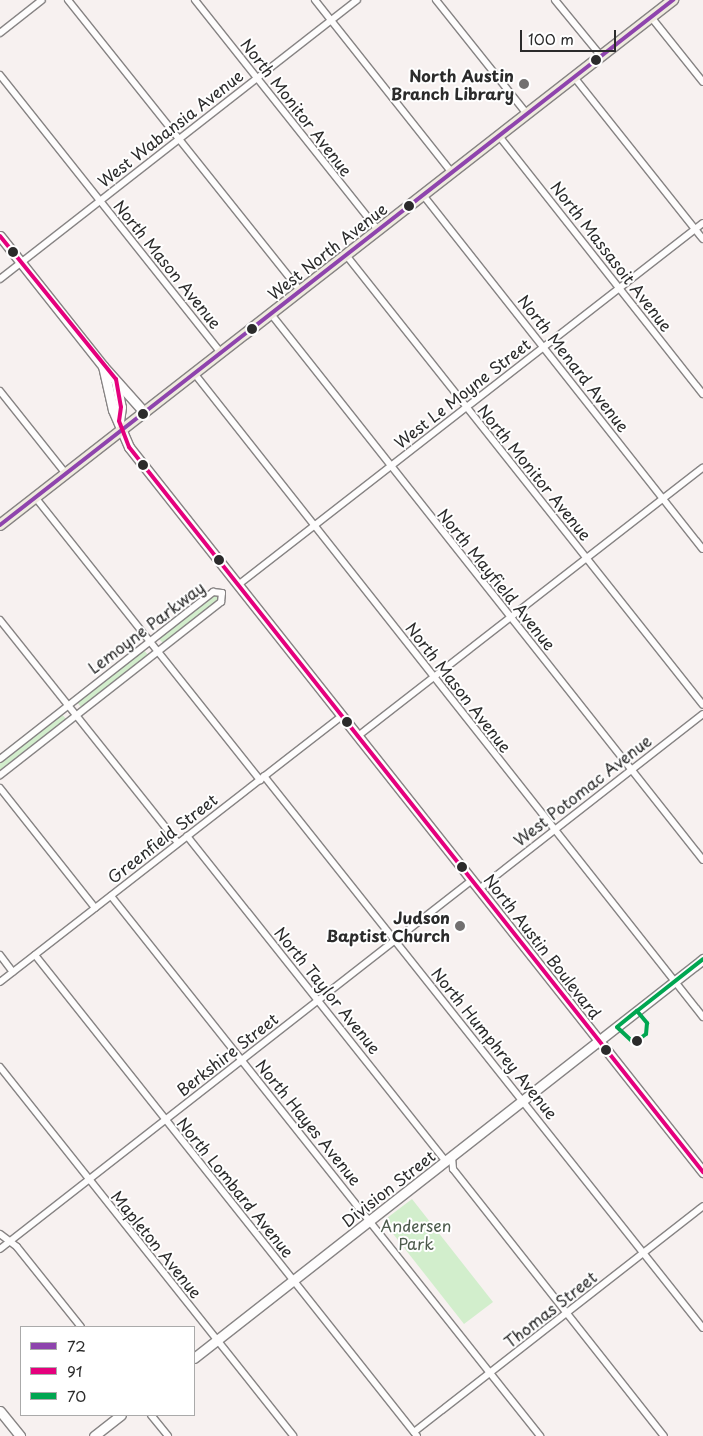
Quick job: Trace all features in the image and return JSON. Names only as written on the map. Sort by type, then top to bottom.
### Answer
[{"type":"main road","name":"West North Avenue","points":[[0,525],[66,474],[120,425],[144,412],[221,353],[673,0]]},
{"type":"street","points":[[0,32],[42,0]]},
{"type":"street","points":[[68,0],[300,291]]},
{"type":"street","name":"North Monitor Avenue","points":[[195,0],[378,230]]},
{"type":"street","points":[[315,0],[452,173]]},
{"type":"street","name":"West Wabansia Avenue","points":[[0,278],[357,0]]},
{"type":"street","points":[[436,0],[527,114]]},
{"type":"street","points":[[555,0],[601,56]]},
{"type":"street","points":[[651,17],[703,82]]},
{"type":"street","name":"North Mason Avenue","points":[[0,75],[221,353]]},
{"type":"street","points":[[574,77],[703,239]]},
{"type":"street","name":"North Massasoit Avenue","points":[[499,136],[703,394]]},
{"type":"street","name":"North Menard Avenue","points":[[423,195],[703,549]]},
{"type":"street","name":"West Le Moyne Street","points":[[238,585],[703,222]]},
{"type":"street","points":[[0,236],[103,366],[144,412]]},
{"type":"street","name":"North Monitor Avenue","points":[[346,255],[703,705]]},
{"type":"street","name":"North Mayfield Avenue","points":[[271,314],[390,467],[703,860]]},
{"type":"street","name":"North Austin Boulevard","points":[[103,366],[113,410],[129,447],[703,1172]]},
{"type":"street","name":"North Mason Avenue","points":[[194,373],[703,1017]]},
{"type":"street","points":[[116,379],[121,407],[120,425]]},
{"type":"street","points":[[0,391],[66,474]]},
{"type":"street","points":[[358,736],[703,467]]},
{"type":"street","name":"North Humphrey Avenue","points":[[36,497],[150,642],[395,940],[703,1328]]},
{"type":"street","name":"Lemoyne Parkway","points":[[0,759],[214,592],[222,592],[222,602],[0,775]]},
{"type":"street","points":[[0,620],[178,843]]},
{"type":"street","name":"West Potomac Avenue","points":[[479,889],[703,714]]},
{"type":"street","name":"Greenfield Street","points":[[0,982],[342,716]]},
{"type":"street","points":[[0,788],[95,908]]},
{"type":"street","name":"North Taylor Avenue","points":[[187,836],[449,1159]]},
{"type":"street","name":"Berkshire Street","points":[[0,1249],[472,880]]},
{"type":"street","name":"North Hayes Avenue","points":[[111,896],[540,1436]]},
{"type":"street","points":[[0,955],[13,972]]},
{"type":"street","name":"North Lombard Avenue","points":[[35,955],[416,1434]]},
{"type":"street","name":"Division Street","points":[[195,1357],[703,959]]},
{"type":"street","name":"Mapleton Avenue","points":[[0,1068],[293,1436]]},
{"type":"street","points":[[449,1159],[453,1169],[664,1436]]},
{"type":"street","name":"Thomas Street","points":[[416,1434],[490,1373],[703,1206]]},
{"type":"street","points":[[0,1234],[17,1247],[80,1326]]},
{"type":"street","points":[[0,1411],[20,1436]]},
{"type":"street","points":[[94,1436],[120,1416]]},
{"type":"street","points":[[152,1416],[168,1436]]},
{"type":"green space","points":[[215,594],[219,595],[219,600],[163,643],[158,638]]},
{"type":"green space","points":[[143,649],[148,655],[81,707],[76,701]]},
{"type":"green space","points":[[61,713],[66,719],[0,770],[0,761]]},
{"type":"green space","name":"Andersen Park","points":[[412,1199],[493,1302],[464,1324],[383,1221]]},
{"type":"transit line","name":"72","points":[[0,525],[673,0]]},
{"type":"transit line","name":"91","points":[[0,236],[116,379],[121,407],[119,421],[129,447],[703,1172]]},
{"type":"transit line","name":"70","points":[[637,1011],[703,959]]},
{"type":"transit line","name":"70","points":[[637,1011],[647,1023],[646,1034],[634,1043],[617,1027],[637,1011]]},
{"type":"place","name":"North Austin Branch Library","points":[[524,84]]},
{"type":"place","name":"Judson Baptist Church","points":[[460,926]]}]
